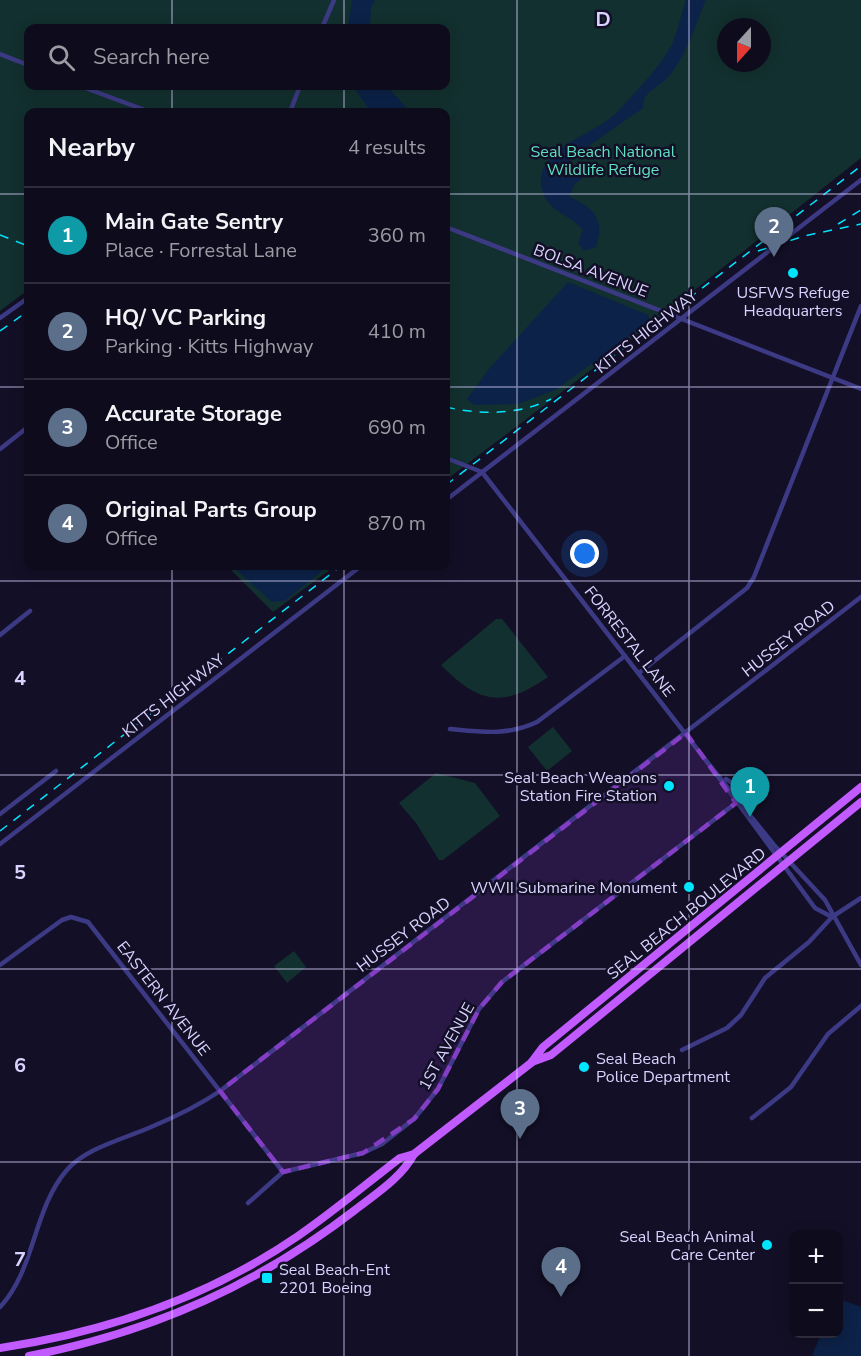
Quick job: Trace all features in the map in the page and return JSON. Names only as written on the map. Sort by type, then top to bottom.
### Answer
[{"type":"main road","name":"SEAL BEACH BOULEVARD","points":[[0,1348],[104,1326],[168,1304],[233,1275],[297,1237],[400,1158],[414,1154],[531,1063],[543,1047],[861,787]]},
{"type":"main road","name":"SEAL BEACH BOULEVARD","points":[[531,1063],[550,1056],[861,802]]},
{"type":"main road","name":"SEAL BEACH BOULEVARD","points":[[30,1356],[119,1335],[177,1315],[239,1286],[323,1235],[406,1170],[414,1154]]},
{"type":"main road","points":[[233,1275],[239,1286]]},
{"type":"street","points":[[324,24],[334,0]]},
{"type":"street","points":[[0,54],[24,63]]},
{"type":"street","points":[[91,90],[139,108]]},
{"type":"street","points":[[292,108],[298,90]]},
{"type":"street","name":"KITTS HIGHWAY","points":[[450,497],[861,180]]},
{"type":"street","name":"BOLSA AVENUE","points":[[450,229],[861,389]]},
{"type":"street","points":[[0,318],[24,301]]},
{"type":"street","points":[[639,673],[747,588],[760,566],[861,306]]},
{"type":"street","points":[[0,449],[24,430]]},
{"type":"street","points":[[450,460],[482,472]]},
{"type":"street","name":"FORRESTAL LANE","points":[[482,472],[716,772],[736,803],[779,854]]},
{"type":"street","name":"KITTS HIGHWAY","points":[[2,841],[356,570]]},
{"type":"street","name":"HUSSEY ROAD","points":[[0,1307],[15,1288],[56,1183],[73,1163],[117,1140],[184,1113],[220,1091],[861,597]]},
{"type":"street","points":[[0,635],[30,611]]},
{"type":"street","points":[[450,729],[492,733],[522,729],[548,714],[625,656]]},
{"type":"street","points":[[0,814],[56,771]]},
{"type":"street","name":"FORRESTAL LANE","points":[[716,772],[750,812],[779,854]]},
{"type":"street","name":"1ST AVENUE","points":[[248,1203],[284,1172],[363,1153],[382,1144],[414,1119],[438,1089],[469,1027],[497,987],[736,803]]},
{"type":"street","points":[[779,854],[825,900],[832,917],[861,965]]},
{"type":"street","points":[[779,854],[815,908],[832,917]]},
{"type":"street","points":[[682,1050],[727,1028],[741,1015],[765,978],[809,942],[832,917],[861,898]]},
{"type":"street","name":"EASTERN AVENUE","points":[[0,965],[62,920],[71,917],[88,922],[284,1172]]},
{"type":"street","points":[[752,1118],[791,1087],[828,1034],[861,1006]]},
{"type":"highlighted area","points":[[686,733],[736,803],[502,982],[479,1009],[438,1089],[414,1119],[363,1153],[283,1172],[220,1091]]},
{"type":"green space","name":"Seal Beach National Wildlife Refuge","points":[[0,0],[861,0],[861,158],[658,319],[450,477],[450,108],[24,108],[24,293],[0,311]]},
{"type":"green space","points":[[231,570],[330,570],[273,612]]},
{"type":"green space","points":[[496,619],[502,619],[548,677],[518,694],[504,697],[479,694],[454,678],[441,665]]},
{"type":"green space","points":[[553,727],[572,751],[547,771],[528,747]]},
{"type":"green space","points":[[436,773],[475,783],[500,816],[443,860],[439,860],[416,823],[399,803]]},
{"type":"green space","points":[[294,951],[306,967],[287,983],[274,966]]},
{"type":"water","points":[[352,0],[375,0],[371,7],[370,24],[349,24]]},
{"type":"water","points":[[686,0],[706,0],[686,50],[675,68],[648,94],[643,102],[643,108],[573,157],[568,172],[582,168],[586,175],[574,185],[569,197],[591,210],[599,229],[596,247],[584,251],[578,243],[583,230],[549,203],[542,189],[541,175],[547,163],[556,153],[617,112],[654,70],[672,44]]},
{"type":"water","points":[[356,90],[391,90],[406,108],[368,108]]},
{"type":"water","points":[[568,282],[648,315],[651,321],[555,390],[518,404],[474,405],[467,399],[489,369]]},
{"type":"water","points":[[236,570],[324,570],[284,601],[272,602]]},
{"type":"water","points":[[843,1300],[861,1307],[861,1356],[812,1356],[819,1338],[843,1338]]},
{"type":"railway","points":[[450,482],[861,166]]},
{"type":"railway","points":[[838,224],[861,210]]},
{"type":"railway","points":[[758,251],[804,236],[861,224]]},
{"type":"railway","points":[[0,235],[24,244]]},
{"type":"railway","points":[[0,331],[24,314]]},
{"type":"railway","points":[[450,408],[486,412],[513,411],[551,399]]},
{"type":"railway","points":[[0,831],[336,570]]},
{"type":"place","name":"HQ/ VC Parking","points":[[774,257]]},
{"type":"place","name":"USFWS Refuge Headquarters","points":[[793,273]]},
{"type":"place","name":"Seal Beach Weapons Station Fire Station","points":[[669,786]]},
{"type":"place","name":"Main Gate Sentry","points":[[750,817]]},
{"type":"place","name":"WWII Submarine Monument","points":[[689,887]]},
{"type":"place","name":"Seal Beach Police Department","points":[[584,1067]]},
{"type":"place","name":"Accurate Storage","points":[[520,1139]]},
{"type":"place","name":"Seal Beach Animal Care Center","points":[[767,1245]]},
{"type":"place","name":"Seal Beach-Ent 2201 Boeing","points":[[267,1278]]},
{"type":"place","name":"Original Parts Group","points":[[561,1297]]}]
